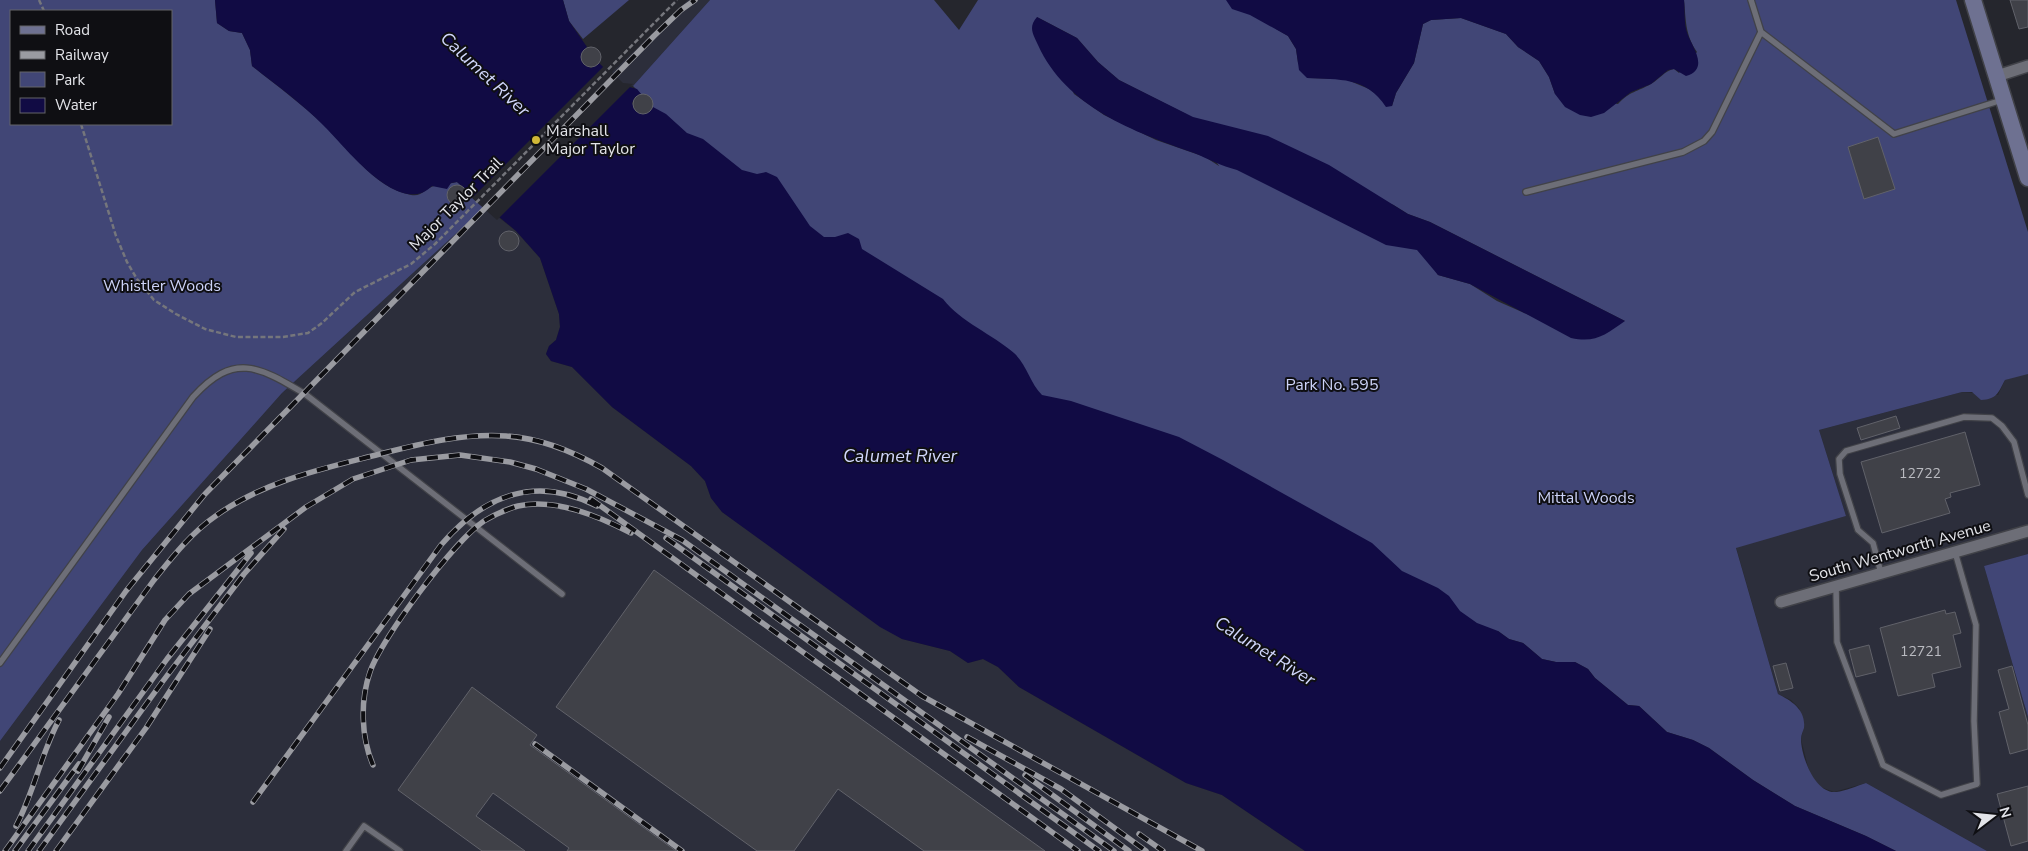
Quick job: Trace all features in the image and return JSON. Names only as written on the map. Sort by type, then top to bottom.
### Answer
[{"type":"main road","points":[[1973,0],[2028,178]]},
{"type":"street","points":[[1997,76],[2028,66]]},
{"type":"street","name":"South Wentworth Avenue","points":[[1781,602],[2028,531]]},
{"type":"lane","points":[[1752,0],[1761,32],[1894,134],[2004,99]]},
{"type":"lane","points":[[1526,192],[1683,152],[1704,141],[1712,132],[1761,32]]},
{"type":"lane","points":[[0,663],[193,398],[208,380],[226,371],[240,367],[273,375],[305,394],[562,594]]},
{"type":"lane","points":[[1881,573],[1873,543],[1858,530],[1840,474],[1838,460],[1846,451],[1964,417],[1992,418],[2002,426],[2014,442],[2028,494]]},
{"type":"lane","points":[[1836,586],[1837,642],[1883,765],[1941,795],[1977,784],[1974,721],[1976,626],[1955,552]]},
{"type":"lane","points":[[346,851],[364,826],[400,851]]},
{"type":"path","name":"Major Taylor Trail","points":[[81,125],[116,236],[132,271],[154,300],[205,329],[236,337],[283,337],[308,333],[322,323],[355,292],[411,264],[435,244],[676,0]]},
{"type":"shaded area","points":[[688,0],[710,0],[633,86],[622,85],[610,74]]},
{"type":"shaded area","points":[[485,207],[516,231],[540,258],[559,314],[560,327],[556,340],[549,346],[546,354],[551,361],[572,367],[612,407],[691,466],[705,481],[711,498],[722,512],[902,639],[950,651],[968,663],[983,659],[998,667],[1019,687],[1186,783],[1222,795],[1305,851],[0,851],[0,741],[142,550],[282,393]]},
{"type":"shaded area","points":[[2022,374],[2028,374],[2028,554],[1984,566],[2028,717],[2028,851],[1987,851],[1866,783],[1834,792],[1818,786],[1809,771],[1801,739],[1804,726],[1799,708],[1791,700],[1778,694],[1736,547],[1846,516],[1819,430],[1962,392],[1998,395],[2005,380]]},
{"type":"green space","name":"Whistler Woods","points":[[0,0],[215,0],[217,23],[229,31],[242,33],[250,50],[252,66],[323,124],[374,176],[398,191],[411,195],[421,194],[434,186],[457,182],[485,207],[282,393],[142,550],[0,741]]},
{"type":"green space","points":[[563,0],[629,0],[583,39],[569,21]]},
{"type":"green space","name":"Mittal Woods","points":[[710,0],[934,0],[959,30],[978,0],[1257,0],[1276,29],[1288,36],[1296,49],[1298,63],[1308,78],[1345,79],[1369,89],[1392,106],[1396,93],[1414,63],[1423,24],[1431,20],[1461,18],[1506,34],[1518,47],[1539,61],[1549,77],[1555,94],[1618,104],[1634,92],[1651,84],[1667,71],[1674,69],[1679,73],[1697,52],[1688,33],[1684,0],[1956,0],[2028,232],[2028,374],[2005,380],[1999,392],[1991,398],[1981,400],[1972,392],[1962,392],[1819,430],[1846,516],[1736,548],[1778,694],[1793,703],[1803,716],[1802,746],[1807,764],[1816,781],[1828,791],[1836,792],[1866,783],[1987,851],[1896,851],[1795,806],[1753,780],[1709,748],[1693,740],[1667,732],[1639,706],[1628,705],[1595,678],[1588,669],[1575,662],[1556,662],[1542,659],[1523,643],[1509,639],[1498,631],[1488,645],[1017,386],[652,109],[650,98],[641,94],[633,86]],"holes":[[[1037,17],[1077,38],[1098,62],[1119,80],[1186,114],[1219,166],[1205,157],[1156,140],[1104,115],[1074,94]],[[1392,204],[1408,214],[1430,222],[1625,321],[1536,318],[1497,301],[1470,284],[1438,275]]]},
{"type":"green space","points":[[2028,554],[2028,717],[1984,566]]},
{"type":"water","name":"Calumet River","points":[[215,0],[563,0],[569,21],[587,47],[581,54],[583,64],[591,68],[599,63],[622,85],[637,89],[641,94],[635,97],[632,103],[637,112],[647,113],[653,107],[666,114],[687,133],[703,139],[742,170],[757,174],[766,172],[777,177],[810,226],[824,237],[835,237],[848,233],[859,239],[862,249],[943,299],[968,321],[1014,353],[1042,395],[1071,401],[1179,437],[1223,460],[1372,543],[1402,571],[1438,588],[1449,596],[1460,611],[1477,623],[1498,631],[1509,639],[1523,643],[1542,659],[1556,662],[1575,662],[1588,669],[1595,678],[1628,705],[1639,706],[1667,732],[1693,740],[1709,748],[1753,780],[1795,806],[1896,851],[1305,851],[1222,795],[1186,783],[1019,687],[998,667],[983,659],[968,663],[950,651],[902,639],[880,627],[722,512],[711,498],[705,481],[691,466],[612,407],[572,367],[551,361],[546,354],[549,346],[556,340],[560,327],[559,314],[540,258],[516,231],[457,182],[451,183],[447,189],[432,186],[419,194],[404,193],[373,175],[315,117],[252,66],[250,50],[242,33],[229,31],[217,23]]},
{"type":"water","points":[[1226,0],[1684,0],[1686,29],[1698,62],[1694,72],[1686,76],[1674,69],[1668,70],[1651,84],[1631,92],[1604,113],[1591,117],[1580,115],[1565,107],[1555,94],[1549,77],[1539,61],[1518,47],[1506,34],[1461,18],[1431,20],[1423,24],[1414,63],[1396,93],[1392,106],[1386,107],[1378,97],[1361,85],[1341,80],[1307,78],[1299,70],[1296,49],[1288,36],[1250,15],[1232,9]]},
{"type":"water","points":[[1037,17],[1077,38],[1098,62],[1119,80],[1193,117],[1268,136],[1329,165],[1408,214],[1430,222],[1625,321],[1594,339],[1571,338],[1470,284],[1438,275],[1417,250],[1386,245],[1237,170],[1126,126],[1084,101],[1050,67],[1033,34],[1032,27]]},
{"type":"pier","points":[[605,65],[623,83],[633,84],[497,220],[472,198]]},
{"type":"building","points":[[2010,0],[2028,0],[2028,27],[2019,29]]},
{"type":"building","points":[[591,47],[598,50],[601,57],[598,64],[591,67],[584,64],[581,57],[584,50]]},
{"type":"building","points":[[643,94],[650,97],[653,104],[650,111],[643,114],[636,111],[633,104],[636,97]]},
{"type":"building","points":[[1878,137],[1895,189],[1864,199],[1848,147]]},
{"type":"building","points":[[457,185],[464,188],[467,195],[464,202],[457,205],[450,202],[447,195],[450,188]]},
{"type":"building","points":[[509,231],[516,234],[519,241],[516,248],[509,251],[502,248],[499,241],[502,234]]},
{"type":"building","points":[[1896,416],[1900,428],[1861,440],[1857,428]]},
{"type":"building","points":[[1965,432],[1980,485],[1950,493],[1951,497],[1945,499],[1950,513],[1882,533],[1861,462]]},
{"type":"building","points":[[654,570],[1045,851],[924,851],[838,789],[794,851],[757,851],[556,707]]},
{"type":"building","points":[[1945,610],[1946,614],[1955,612],[1961,633],[1953,635],[1961,667],[1932,674],[1935,687],[1898,696],[1880,628]]},
{"type":"building","points":[[1869,645],[1876,672],[1856,677],[1849,650]]},
{"type":"building","points":[[1786,663],[1793,688],[1780,691],[1773,666]]},
{"type":"building","points":[[2012,666],[2028,725],[2028,749],[2010,754],[1999,712],[2009,709],[1998,670]]},
{"type":"building","points":[[472,687],[537,735],[530,745],[676,851],[567,851],[569,848],[493,793],[476,816],[525,851],[482,851],[398,790]]},
{"type":"building","points":[[2028,786],[2028,841],[2011,846],[1997,794]]},
{"type":"railway","points":[[0,768],[126,591],[205,494],[654,36],[681,10],[695,0]]},
{"type":"railway","points":[[0,791],[154,580],[191,537],[217,515],[253,494],[292,478],[331,466],[455,438],[506,436],[531,439],[556,446],[602,468],[922,696],[1202,851]]},
{"type":"railway","points":[[5,851],[118,694],[165,620],[189,594],[306,507],[353,479],[411,460],[460,455],[510,462],[536,469],[586,489],[682,540],[1114,851]]},
{"type":"railway","points":[[253,802],[441,545],[457,528],[474,514],[492,503],[512,495],[531,491],[574,496],[597,506]]},
{"type":"railway","points":[[591,499],[1078,851]]},
{"type":"railway","points":[[373,765],[366,743],[363,719],[363,707],[370,672],[388,637],[403,615],[455,548],[471,532],[484,521],[501,512],[518,506],[547,504],[591,515],[631,533]]},
{"type":"railway","points":[[39,851],[244,574],[284,529]]},
{"type":"railway","points":[[666,538],[1099,851]]},
{"type":"railway","points":[[28,851],[167,659],[251,553]]},
{"type":"railway","points":[[56,851],[146,728],[210,629]]},
{"type":"railway","points":[[78,771],[109,717]]},
{"type":"railway","points":[[16,826],[59,720]]},
{"type":"railway","points":[[967,737],[1061,789],[1146,851]]},
{"type":"railway","points":[[535,744],[682,851]]},
{"type":"railway","points":[[15,851],[79,764]]},
{"type":"railway","points":[[1025,775],[1129,851]]},
{"type":"railway","points":[[1139,834],[1163,851]]},
{"type":"place","name":"Marshall Major Taylor","points":[[536,140]]},
{"type":"park label","name":"Park No. 595","points":[[1332,385]]}]
